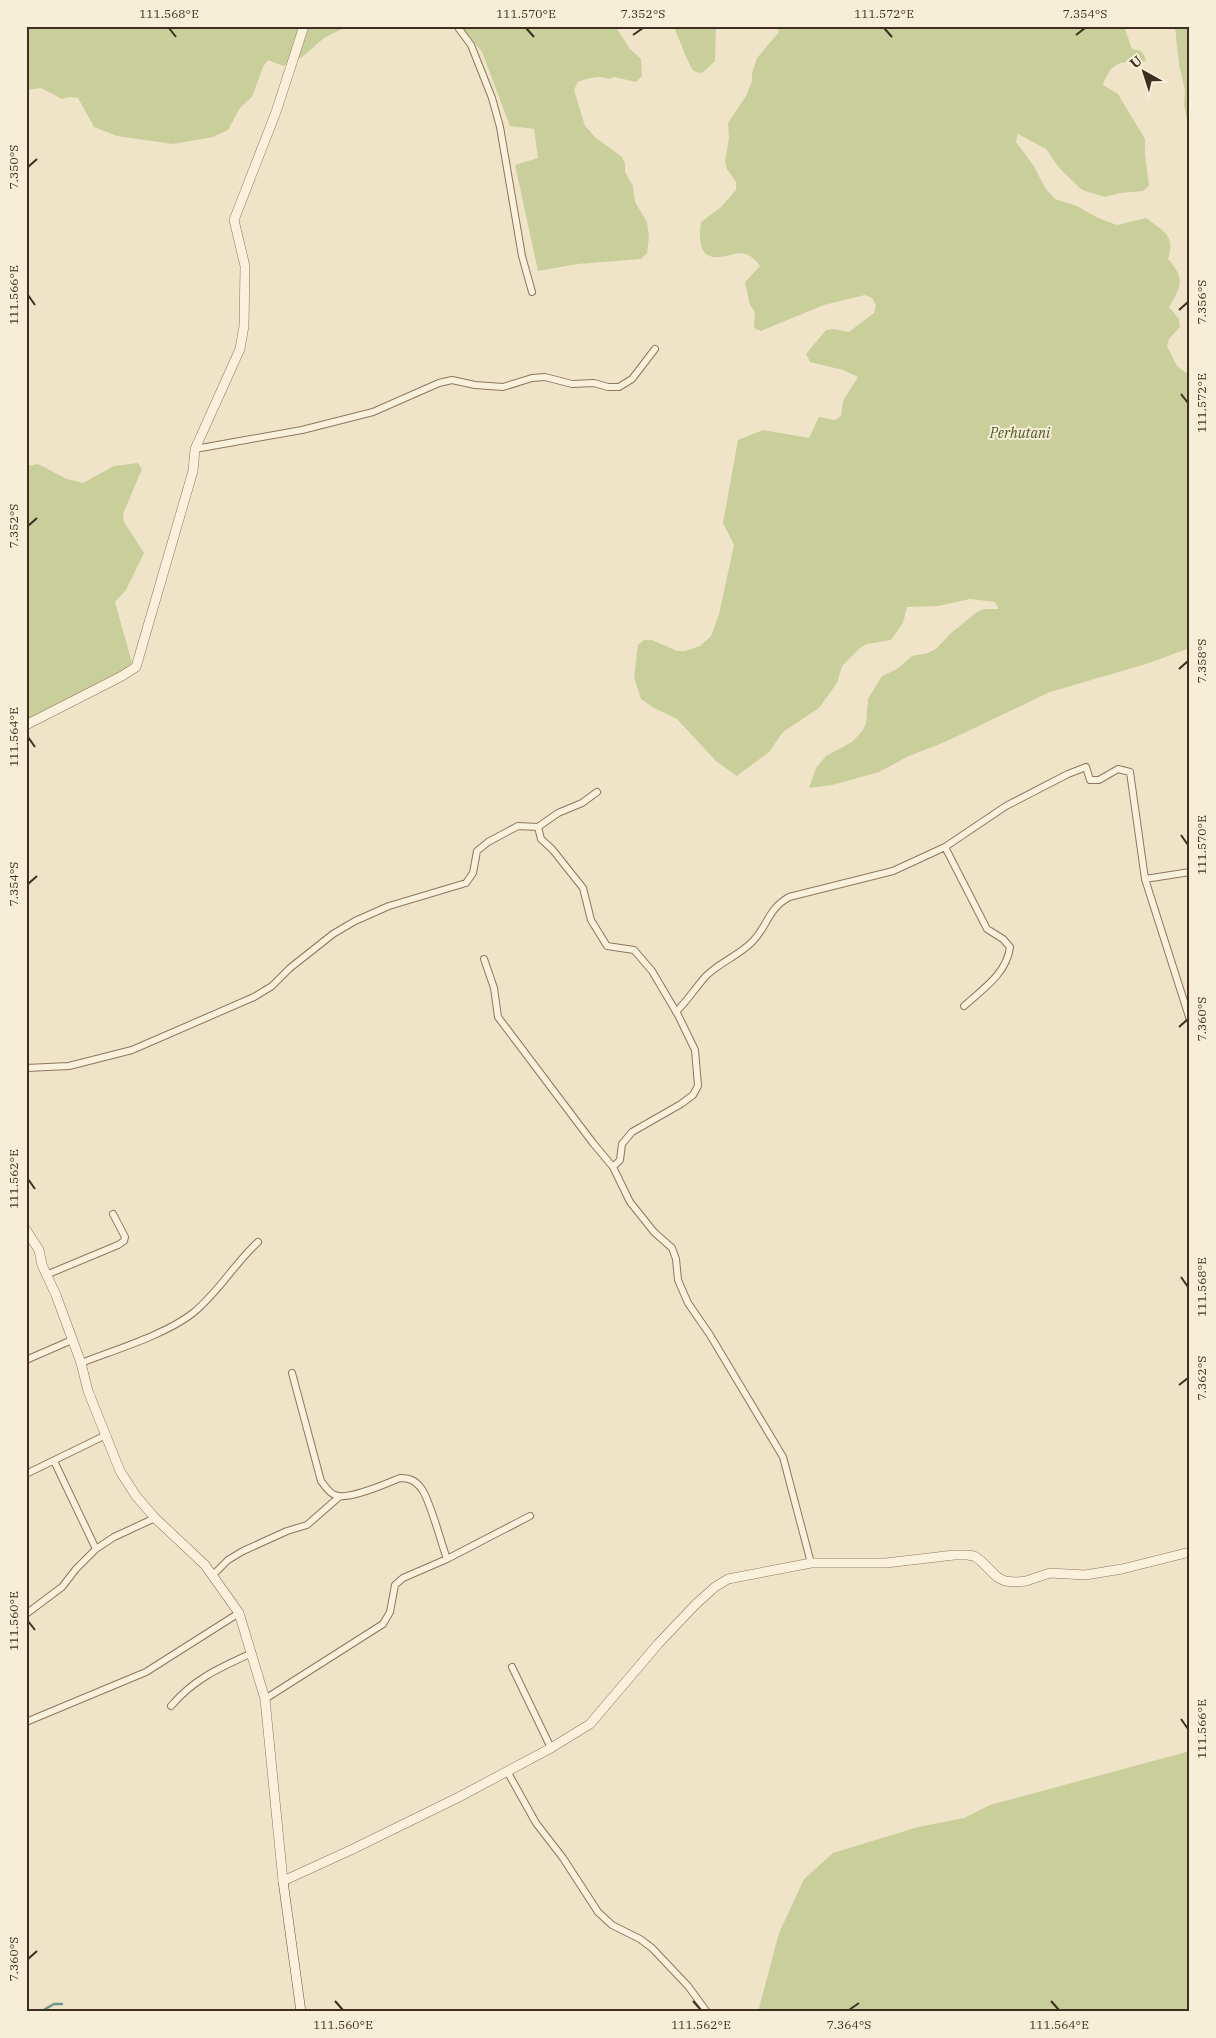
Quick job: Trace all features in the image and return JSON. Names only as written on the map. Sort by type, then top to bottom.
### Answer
[{"type":"street","points":[[26,725],[136,667],[193,471],[195,449],[240,349],[244,326],[245,266],[234,220],[276,112],[304,26]]},
{"type":"street","points":[[457,26],[471,45],[496,112],[522,256],[532,292]]},
{"type":"street","points":[[195,449],[302,430],[373,412],[439,383],[452,380],[481,386],[504,386],[545,376],[572,384],[594,383],[608,387],[619,387],[632,380],[655,350]]},
{"type":"street","points":[[676,1012],[707,976],[755,939],[778,904],[790,897],[893,872],[945,847],[1006,806],[1068,774],[1086,767],[1090,780],[1099,780],[1118,769],[1130,772],[1145,879],[1190,1020]]},
{"type":"street","points":[[26,1068],[69,1066],[132,1050],[254,997],[272,986],[290,968],[345,926],[389,906],[466,883],[473,872],[478,850],[488,842],[518,826],[538,827],[558,813],[582,803],[597,792]]},
{"type":"street","points":[[538,827],[541,839],[552,849],[583,888],[591,920],[607,946],[634,950],[652,971],[695,1050],[698,1086],[693,1095],[632,1132],[622,1144],[620,1160],[613,1167]]},
{"type":"street","points":[[945,847],[988,929],[1004,938],[1010,946],[1009,957],[994,980],[964,1006]]},
{"type":"street","points":[[1145,879],[1190,872]]},
{"type":"street","points":[[484,959],[494,988],[498,1017],[613,1167],[630,1202],[654,1232],[672,1248],[676,1259],[678,1280],[688,1303],[710,1335],[782,1457],[811,1563]]},
{"type":"street","points":[[46,1274],[124,1241],[125,1237],[113,1214]]},
{"type":"street","points":[[26,1230],[39,1250],[42,1265],[81,1363],[88,1390],[120,1471],[136,1496],[155,1518],[197,1557],[239,1613],[265,1699],[284,1881],[301,2012]]},
{"type":"street","points":[[81,1363],[155,1334],[192,1314],[214,1293],[233,1268],[258,1242]]},
{"type":"street","points":[[26,1360],[72,1340]]},
{"type":"street","points":[[292,1373],[321,1481],[334,1495],[339,1497],[400,1478],[414,1480],[424,1492],[447,1559]]},
{"type":"street","points":[[26,1474],[106,1435]]},
{"type":"street","points":[[54,1461],[96,1549]]},
{"type":"street","points":[[212,1575],[228,1560],[243,1551],[287,1531],[307,1525],[339,1497]]},
{"type":"street","points":[[265,1699],[382,1624],[390,1612],[392,1597],[398,1581],[447,1559],[530,1516]]},
{"type":"street","points":[[26,1614],[62,1587],[76,1568],[96,1549],[114,1537],[155,1518]]},
{"type":"street","points":[[284,1881],[353,1850],[507,1771],[551,1748],[594,1721],[658,1644],[715,1587],[728,1579],[745,1574],[770,1572],[811,1563],[886,1563],[954,1554],[974,1556],[997,1577],[1005,1581],[1016,1582],[1026,1581],[1050,1573],[1085,1575],[1122,1569],[1190,1552]]},
{"type":"street","points":[[26,1722],[146,1672],[239,1613]]},
{"type":"street","points":[[171,1706],[181,1694],[207,1674],[252,1653]]},
{"type":"street","points":[[512,1667],[551,1748]]},
{"type":"street","points":[[507,1771],[536,1823],[563,1858],[598,1912],[612,1925],[640,1939],[652,1948],[688,1986],[707,2012]]},
{"type":"green space","points":[[26,26],[348,26],[324,38],[302,57],[283,66],[268,60],[263,67],[252,97],[240,108],[228,130],[213,137],[173,144],[117,136],[94,127],[78,98],[62,99],[41,88],[26,90]]},
{"type":"green space","points":[[461,26],[615,26],[630,49],[641,59],[642,76],[636,82],[614,77],[609,79],[593,78],[578,82],[574,90],[585,126],[596,138],[622,157],[625,164],[625,172],[633,186],[635,202],[647,222],[649,237],[647,253],[641,259],[577,264],[538,271],[515,165],[538,158],[534,129],[510,126],[482,52]]},
{"type":"green space","points":[[673,26],[716,26],[715,61],[702,73],[692,69]]},
{"type":"green space","name":"Perhutani","points":[[777,26],[1124,26],[1132,49],[1142,52],[1146,61],[1118,64],[1110,71],[1103,85],[1118,94],[1145,139],[1149,186],[1143,191],[1120,193],[1105,197],[1082,190],[1060,169],[1046,149],[1018,134],[1016,142],[1034,166],[1045,188],[1055,199],[1077,206],[1098,218],[1117,225],[1146,218],[1166,234],[1170,244],[1168,259],[1177,272],[1180,282],[1177,293],[1169,307],[1179,319],[1180,327],[1169,339],[1167,346],[1177,366],[1190,376],[1190,648],[1146,664],[1050,692],[945,742],[909,756],[879,772],[832,785],[809,788],[816,768],[826,756],[852,742],[863,730],[866,723],[868,699],[882,676],[897,669],[912,656],[928,653],[936,649],[951,633],[977,612],[984,609],[999,609],[995,602],[970,599],[938,606],[907,607],[903,623],[891,640],[867,644],[860,648],[842,666],[837,683],[819,708],[783,732],[769,752],[737,776],[716,761],[677,719],[654,708],[641,699],[634,677],[638,645],[644,640],[652,640],[677,651],[685,651],[700,646],[711,636],[719,614],[734,545],[723,523],[738,440],[763,430],[809,438],[819,417],[835,420],[841,416],[843,401],[858,377],[843,370],[810,362],[806,354],[826,330],[833,329],[849,332],[874,313],[876,305],[872,298],[865,295],[824,305],[761,331],[754,328],[755,312],[750,305],[745,282],[760,266],[752,258],[744,254],[738,253],[711,257],[703,250],[701,245],[701,222],[720,208],[736,190],[736,182],[727,169],[725,162],[729,138],[728,123],[746,96],[752,81],[752,73],[757,58],[779,32]]},
{"type":"green space","points":[[1175,26],[1190,26],[1190,136],[1184,105],[1185,90],[1179,65]]},
{"type":"green space","points":[[138,463],[142,469],[123,514],[124,522],[144,553],[126,590],[115,602],[132,663],[120,673],[26,722],[26,466],[38,464],[67,479],[83,483],[114,466]]},
{"type":"green space","points":[[1190,1751],[1190,2012],[758,2012],[779,1933],[804,1879],[833,1853],[918,1827],[964,1818],[990,1805]]},
{"type":"waterway","points":[[40,2012],[54,2004],[62,2004]]}]
